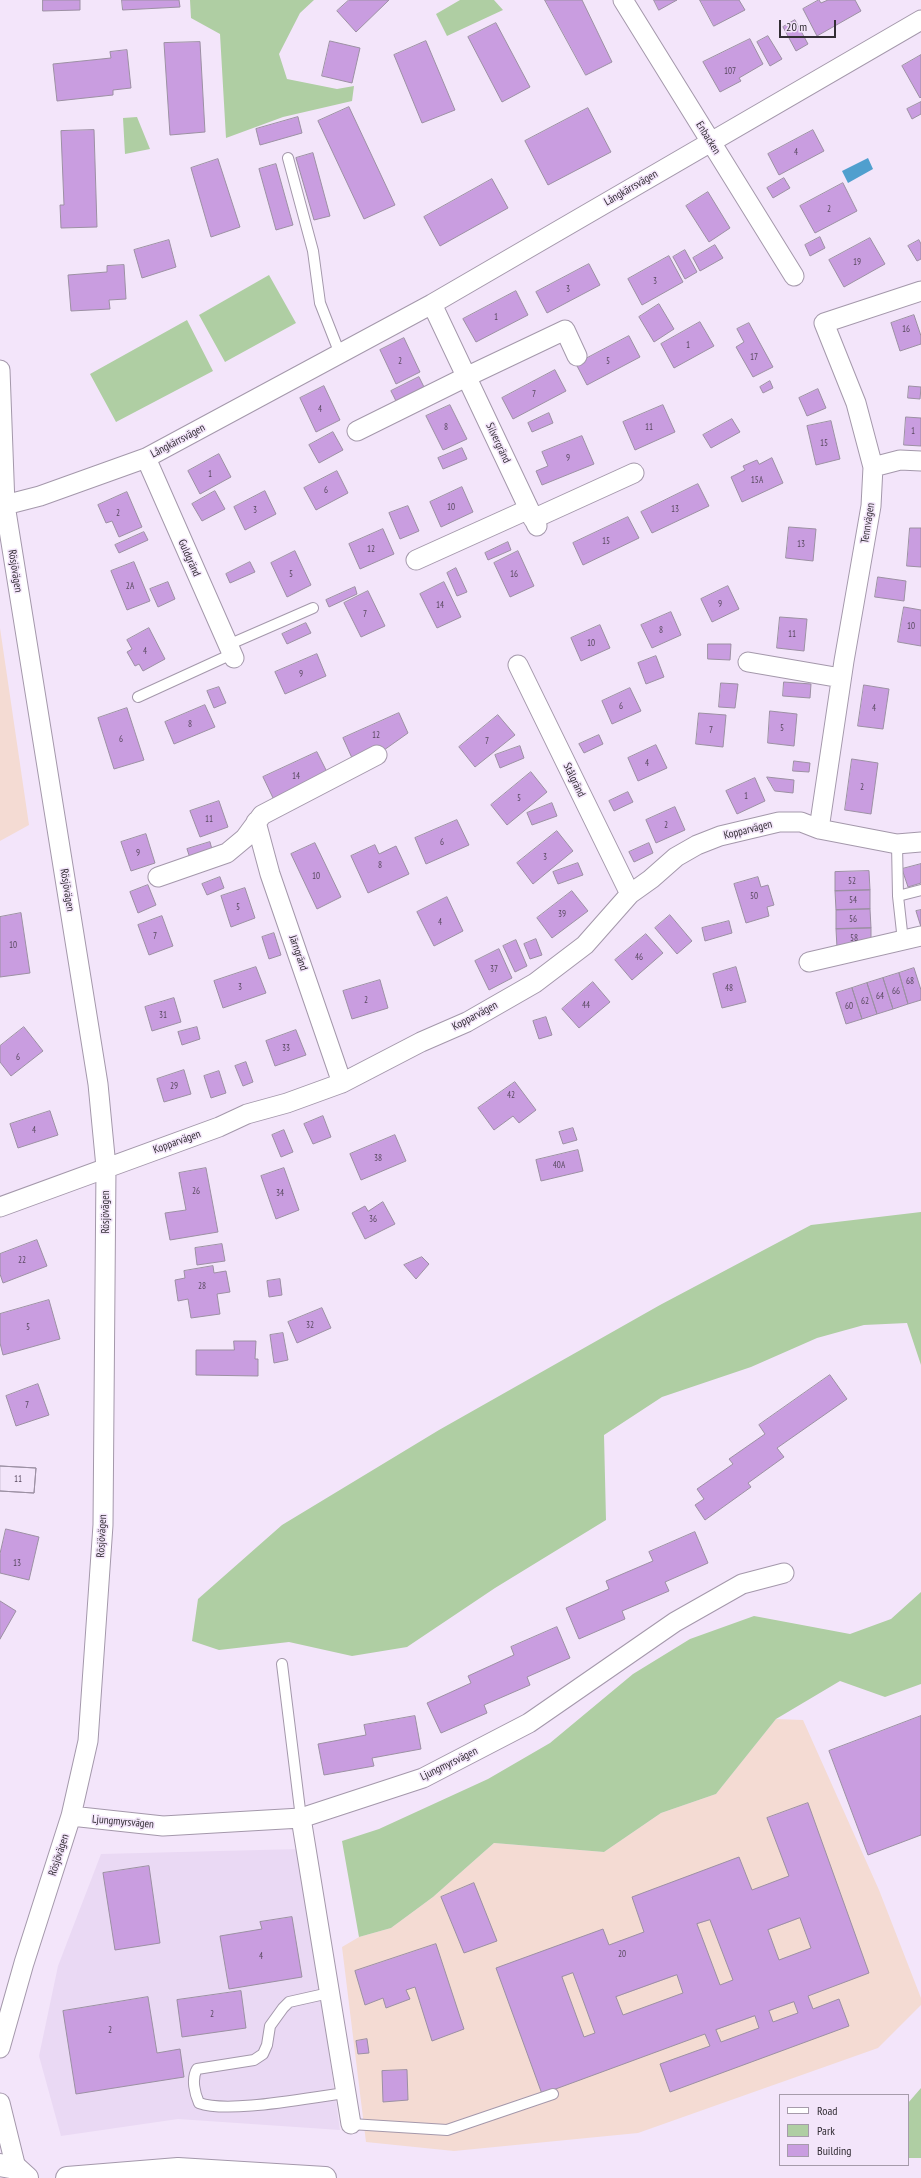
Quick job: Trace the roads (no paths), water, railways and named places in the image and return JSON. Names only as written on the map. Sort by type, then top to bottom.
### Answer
[{"type":"main road","points":[[68,2178],[178,2170],[325,2178]]},
{"type":"street","name":"Enbacken","points":[[623,0],[794,276]]},
{"type":"street","name":"Långkärrsvägen","points":[[5,505],[40,496],[146,458],[432,304],[921,20]]},
{"type":"street","name":"Tennvägen","points":[[819,829],[841,678],[871,506],[874,466],[856,402],[824,323],[921,291]]},
{"type":"street","name":"Silvergränd","points":[[432,304],[533,518]]},
{"type":"street","points":[[357,431],[565,330],[577,356]]},
{"type":"street","name":"Rösjövägen","points":[[0,370],[5,505],[98,1084],[106,1168],[103,1525],[88,1740],[71,1816],[24,1963],[0,2048]]},
{"type":"street","name":"Guldgränd","points":[[146,458],[231,652]]},
{"type":"street","points":[[874,466],[900,460],[921,461]]},
{"type":"street","points":[[416,560],[533,518],[634,473]]},
{"type":"street","points":[[748,662],[841,678]]},
{"type":"street","name":"Stålgränd","points":[[518,665],[630,894]]},
{"type":"street","points":[[158,877],[227,853],[245,838],[262,815],[377,755]]},
{"type":"street","name":"Järngränd","points":[[256,822],[270,874],[342,1083]]},
{"type":"street","name":"Kopparvägen","points":[[0,1207],[219,1127],[247,1114],[287,1103],[342,1083],[421,1042],[467,1022],[535,983],[585,945],[630,894],[651,879],[676,857],[697,845],[720,836],[779,822],[801,822],[819,829],[897,844],[921,842]]},
{"type":"street","points":[[809,962],[912,938]]},
{"type":"street","name":"Ljungmyrsvägen","points":[[71,1816],[163,1826],[301,1818],[423,1778],[529,1723],[675,1622],[742,1584],[784,1573]]},
{"type":"street","points":[[301,1818],[351,2124]]},
{"type":"street","points":[[0,2103],[22,2173]]},
{"type":"lane","points":[[288,158],[313,251],[320,303],[340,354]]},
{"type":"lane","points":[[138,697],[231,652],[313,608]]},
{"type":"lane","points":[[897,844],[898,896],[912,938]]},
{"type":"lane","points":[[898,896],[921,890]]},
{"type":"lane","points":[[282,1664],[301,1818]]},
{"type":"lane","points":[[329,1993],[290,2002],[283,2008],[270,2026],[267,2045],[263,2054],[254,2060],[197,2069],[194,2074],[196,2095],[199,2103],[208,2106],[236,2106],[346,2093]]},
{"type":"lane","points":[[351,2124],[447,2130],[553,2094]]},
{"type":"water","points":[[868,158],[873,169],[848,183],[842,171]]}]
